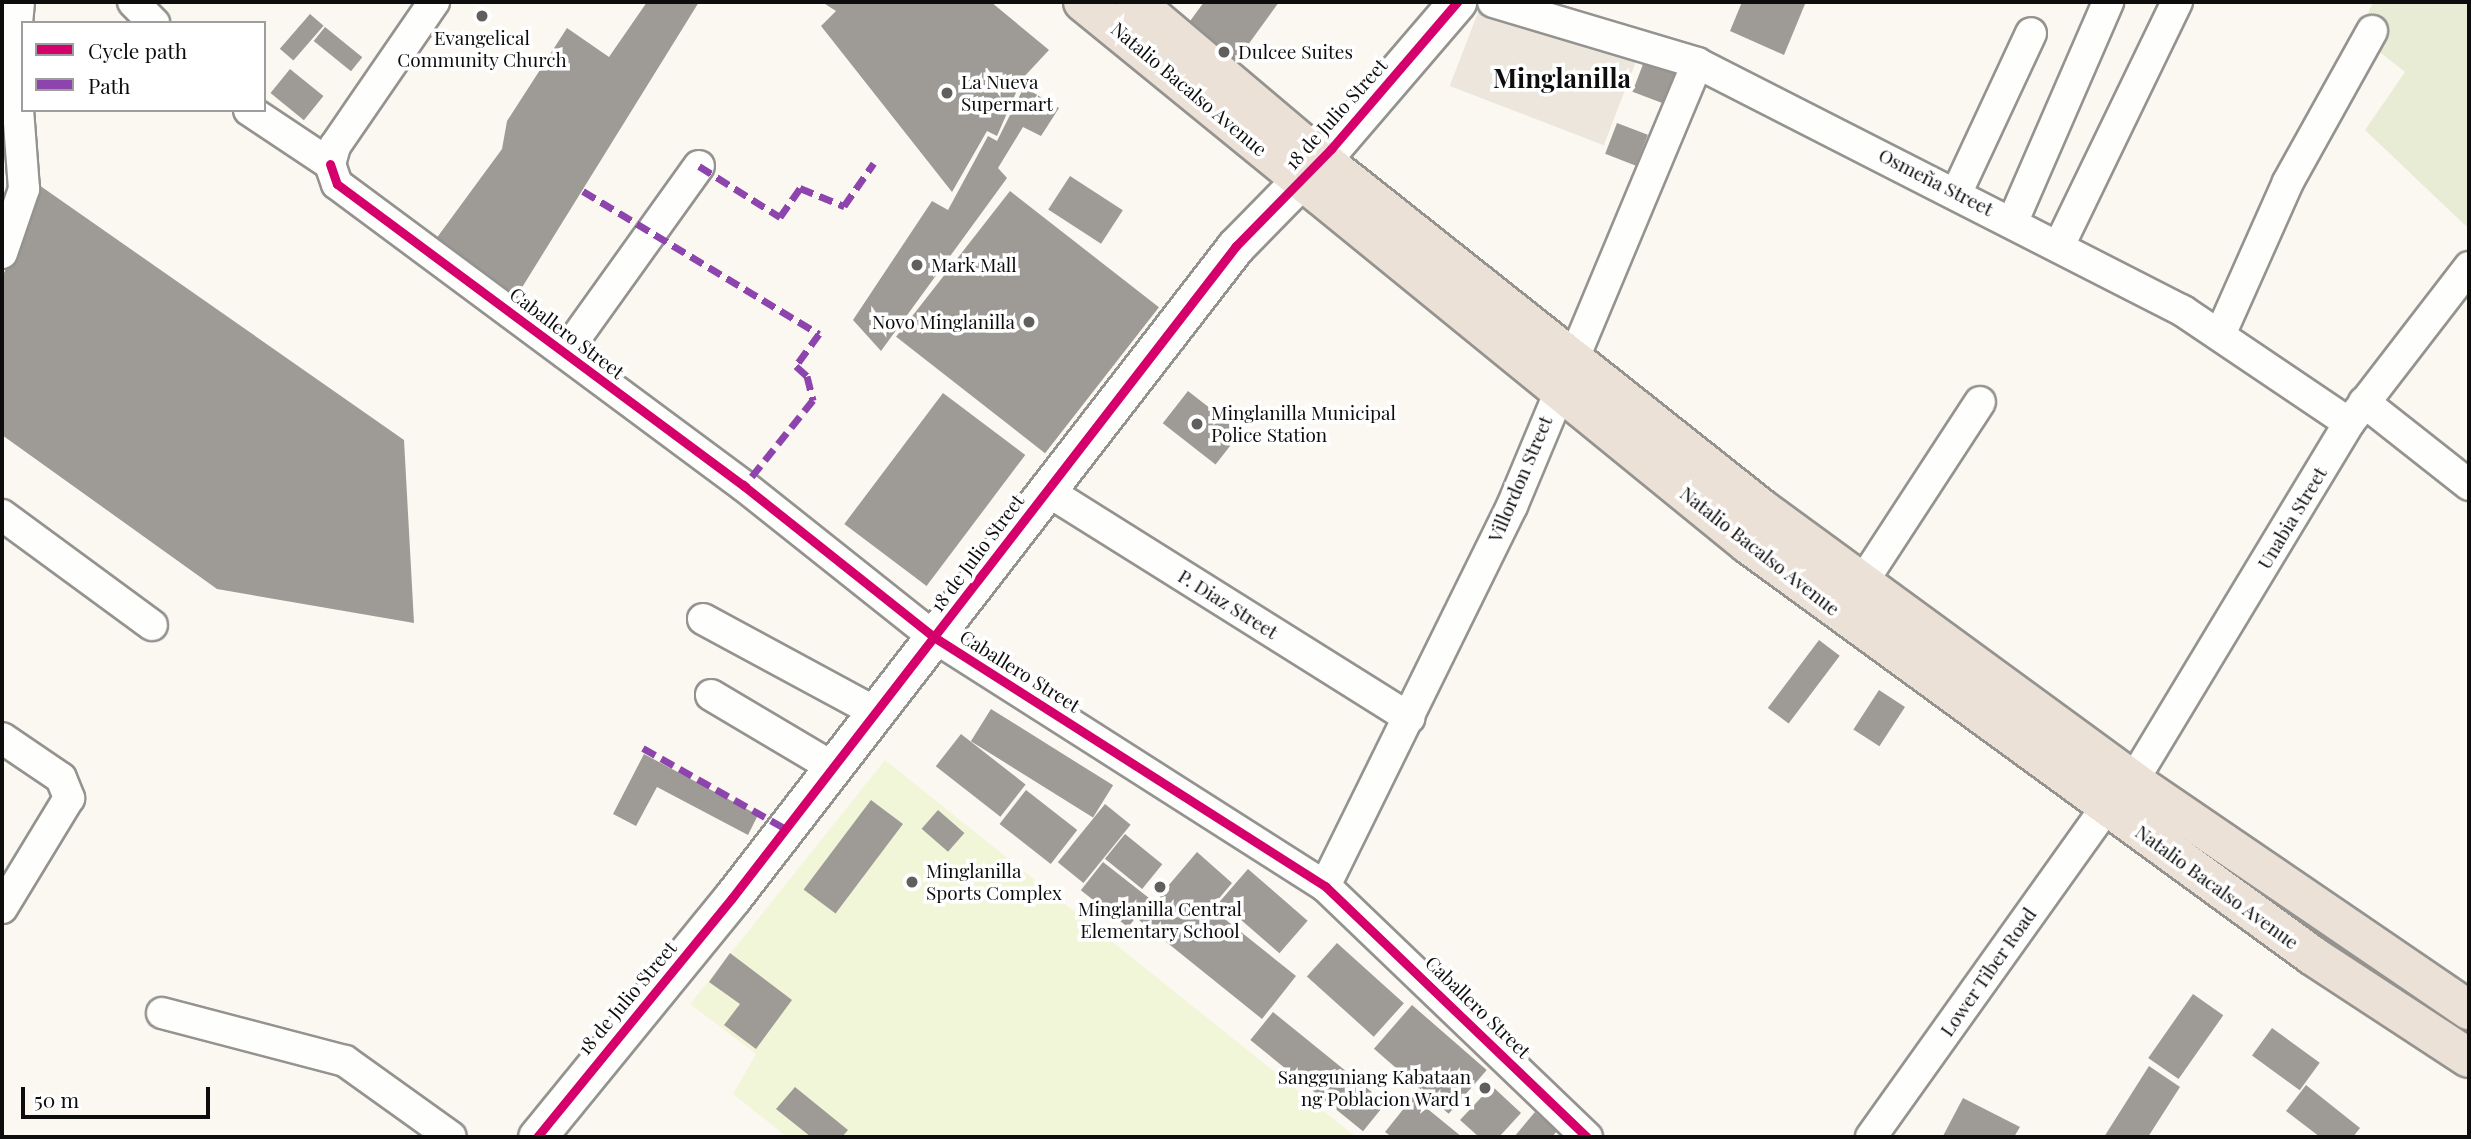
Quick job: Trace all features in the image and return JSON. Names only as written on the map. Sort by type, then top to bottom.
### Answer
[{"type":"highway","name":"Natalio Bacalso Avenue","points":[[1083,2],[1310,171],[1565,375],[1869,635],[2469,1010]]},
{"type":"highway","name":"Natalio Bacalso Avenue","points":[[1138,3],[1310,171]]},
{"type":"highway","name":"Natalio Bacalso Avenue","points":[[1565,375],[1862,583],[2120,794],[2469,1058]]},
{"type":"street","points":[[2,253],[24,189],[14,56],[19,2]]},
{"type":"street","points":[[133,2],[152,21]]},
{"type":"street","points":[[252,112],[330,164],[335,146],[434,2]]},
{"type":"street","name":"18 de Julio Street","points":[[537,1137],[834,768],[1236,246],[1310,171],[1457,2]]},
{"type":"street","name":"Osmeña Street","points":[[1493,2],[1697,63],[2060,244],[2357,413],[2469,485]]},
{"type":"street","points":[[2013,221],[2108,2]]},
{"type":"street","points":[[2060,244],[2177,2]]},
{"type":"street","points":[[2220,335],[2288,182],[2372,31]]},
{"type":"street","points":[[1957,192],[2031,33]]},
{"type":"street","name":"Villordon Street","points":[[1325,886],[1512,506],[1697,63]]},
{"type":"street","name":"Caballero Street","points":[[330,164],[337,184],[565,353],[934,637],[1325,886],[1587,1137]]},
{"type":"street","points":[[565,353],[699,166]]},
{"type":"street","name":"Unabia Street","points":[[2120,794],[2357,413],[2469,267]]},
{"type":"street","points":[[1862,583],[1980,402]]},
{"type":"street","name":"P. Diaz Street","points":[[1046,490],[1409,718]]},
{"type":"street","points":[[2,515],[152,625]]},
{"type":"street","points":[[703,620],[877,713]]},
{"type":"street","points":[[711,695],[834,768]]},
{"type":"street","points":[[2,738],[61,778],[69,798],[5,895]]},
{"type":"street","name":"Lower Tiber Road","points":[[1871,1137],[2120,794]]},
{"type":"street","points":[[162,1013],[345,1061],[451,1137]]},
{"type":"green space","points":[[2373,2],[2469,2],[2469,229],[2365,130],[2405,72],[2358,35]]},
{"type":"green space","name":"Minglanilla Sports Complex","points":[[885,760],[1356,1137],[787,1137],[733,1094],[756,1054],[690,1004]]},
{"type":"shaded area","points":[[1482,2],[1636,61],[1604,145],[1450,86]]},
{"type":"building","points":[[647,2],[699,2],[513,302],[433,243],[502,149],[507,121],[567,28],[609,57]]},
{"type":"building","name":"La Nueva Supermart","points":[[822,2],[991,2],[1049,50],[1022,79],[997,136],[987,131],[952,192],[821,26],[836,11]]},
{"type":"building","name":"Dulcee Suites","points":[[1204,2],[1279,2],[1229,71],[1182,32]]},
{"type":"building","points":[[1742,2],[1805,4],[1784,55],[1730,31]]},
{"type":"building","points":[[310,14],[324,26],[293,61],[280,49]]},
{"type":"building","points":[[325,27],[362,57],[351,71],[314,41]]},
{"type":"building","points":[[1645,59],[1677,71],[1664,104],[1632,92]]},
{"type":"building","points":[[290,69],[323,96],[304,120],[270,93]]},
{"type":"building","name":"Mark Mall","points":[[1024,87],[1059,108],[1041,136],[1023,127],[998,168],[1007,178],[881,351],[853,320],[932,201],[948,210],[988,136],[997,141]]},
{"type":"building","points":[[1617,123],[1648,135],[1636,166],[1605,154]]},
{"type":"building","name":"Mark Mall","points":[[1070,176],[1123,210],[1101,244],[1048,210]]},
{"type":"building","points":[[39,185],[404,440],[414,623],[217,589],[2,435],[2,278]]},
{"type":"building","name":"Novo Minglanilla","points":[[1010,191],[1159,307],[1045,453],[896,337]]},
{"type":"building","points":[[1188,391],[1241,432],[1216,465],[1163,423]]},
{"type":"building","points":[[943,393],[1025,455],[927,586],[844,524]]},
{"type":"building","points":[[1819,640],[1840,656],[1789,724],[1768,708]]},
{"type":"building","points":[[1879,690],[1905,707],[1879,746],[1853,729]]},
{"type":"building","points":[[991,709],[1113,785],[1093,818],[971,741]]},
{"type":"building","points":[[961,734],[1026,784],[1000,817],[936,766]]},
{"type":"building","points":[[644,754],[758,815],[748,835],[657,787],[636,826],[613,814]]},
{"type":"building","points":[[1026,790],[1077,830],[1051,864],[1000,824]]},
{"type":"building","points":[[871,800],[903,824],[836,914],[804,889]]},
{"type":"building","points":[[1105,804],[1131,825],[1083,883],[1058,862]]},
{"type":"building","points":[[938,810],[964,833],[948,852],[922,829]]},
{"type":"building","points":[[1125,834],[1162,864],[1142,889],[1105,859]]},
{"type":"building","points":[[1197,852],[1232,883],[1211,908],[1296,976],[1262,1019],[1139,920]]},
{"type":"building","points":[[1103,862],[1150,899],[1128,927],[1081,890]]},
{"type":"building","points":[[1248,869],[1308,921],[1279,953],[1220,901]]},
{"type":"building","points":[[1337,943],[1404,1003],[1374,1037],[1307,976]]},
{"type":"building","points":[[730,953],[792,1000],[756,1049],[724,1025],[740,1004],[709,982]]},
{"type":"building","points":[[2193,994],[2223,1015],[2179,1079],[2148,1058]]},
{"type":"building","points":[[1412,1005],[1487,1070],[1449,1114],[1374,1049]]},
{"type":"building","points":[[1273,1012],[1386,1103],[1363,1131],[1250,1040]]},
{"type":"building","points":[[2272,1028],[2320,1063],[2300,1090],[2252,1056]]},
{"type":"building","points":[[2149,1066],[2180,1087],[2148,1137],[2104,1137]]},
{"type":"building","points":[[2306,1085],[2360,1128],[2353,1137],[2320,1137],[2286,1111]]},
{"type":"building","points":[[1492,1086],[1521,1113],[1499,1137],[1479,1137],[1460,1120]]},
{"type":"building","points":[[795,1087],[848,1130],[842,1137],[811,1137],[776,1109]]},
{"type":"building","points":[[1413,1097],[1462,1137],[1392,1137],[1385,1132]]},
{"type":"building","points":[[1963,1098],[2020,1127],[2014,1137],[1943,1136]]},
{"type":"building","points":[[1535,1112],[1557,1131],[1552,1137],[1514,1137]]},
{"type":"marked path","points":[[699,166],[780,217],[800,188],[844,206],[874,163]]},
{"type":"marked path","points":[[583,191],[819,334],[796,366],[807,376],[813,400],[744,486]]},
{"type":"marked path","points":[[643,748],[786,829]]},
{"type":"cycle path","points":[[537,1137],[732,898],[1236,246],[1331,149],[1457,2]]},
{"type":"cycle path","points":[[330,164],[337,184],[744,486],[934,637],[1325,886],[1587,1137]]},
{"type":"place","name":"Evangelical Community Church","points":[[482,16]]},
{"type":"place","name":"Dulcee Suites","points":[[1224,52]]},
{"type":"place","name":"La Nueva Supermart","points":[[947,93]]},
{"type":"place","name":"Mark Mall","points":[[917,265]]},
{"type":"place","name":"Novo Minglanilla","points":[[1029,322]]},
{"type":"place","name":"Minglanilla Municipal Police Station","points":[[1197,424]]},
{"type":"place","name":"Minglanilla Sports Complex","points":[[912,882]]},
{"type":"place","name":"Minglanilla Central Elementary School","points":[[1160,887]]},
{"type":"place","name":"Sangguniang Kabataan ng Poblacion Ward 1","points":[[1485,1088]]},
{"type":"district","name":"Minglanilla","points":[[1562,78]]}]
